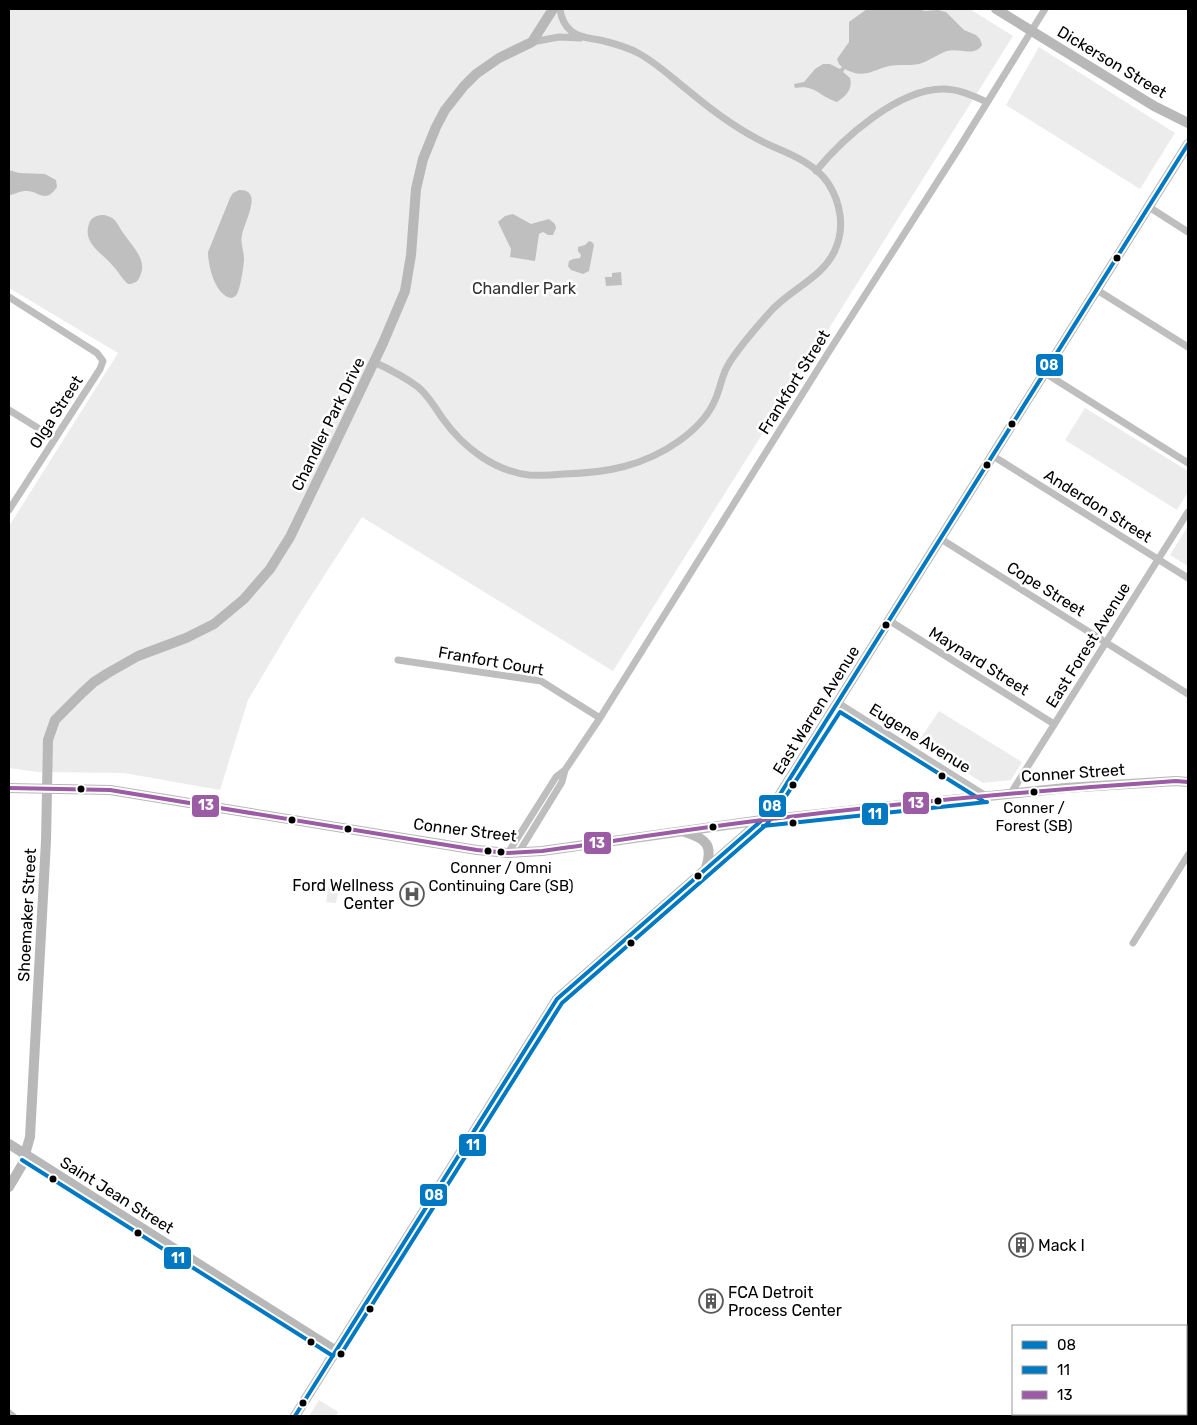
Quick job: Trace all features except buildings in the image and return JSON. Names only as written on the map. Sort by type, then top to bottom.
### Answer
[{"type":"main road","points":[[532,42],[553,9]]},
{"type":"main road","name":"Dickerson Street","points":[[996,9],[1154,106],[1188,123]]},
{"type":"main road","name":"Chandler Park Drive","points":[[47,790],[50,730],[55,720],[76,698],[94,682],[123,664],[186,638],[214,624],[244,600],[270,569],[290,537],[374,362],[405,291],[411,256],[413,210],[420,172],[426,148],[436,127],[454,97],[476,74],[499,58],[532,42]]},
{"type":"main road","name":"East Warren Avenue","points":[[295,1416],[557,999],[762,820],[772,807],[1188,144]]},
{"type":"main road","name":"Conner Street","points":[[9,788],[110,790],[468,848],[514,852],[542,851],[762,820],[1011,793],[1188,782]]},
{"type":"main road","name":"Shoemaker Street","points":[[9,1187],[22,1165],[30,1137],[47,790]]},
{"type":"main road","points":[[682,831],[697,836],[708,845],[710,856],[706,869]]},
{"type":"main road","name":"Saint Jean Street","points":[[9,1144],[336,1350]]},
{"type":"street","points":[[374,362],[418,387],[454,432],[491,463],[507,470],[530,475],[588,474],[618,469],[651,457],[679,442],[702,421],[712,408],[726,369],[736,355],[772,310],[821,270],[835,252],[841,231],[840,211],[829,185],[816,171],[787,151],[757,138],[724,117],[693,95],[658,66],[639,54],[617,45],[578,35],[566,26],[560,9]]},
{"type":"street","name":"Frankfort Street","points":[[514,852],[562,782],[565,770],[600,718],[1045,9]]},
{"type":"street","points":[[532,42],[559,37],[586,38]]},
{"type":"street","points":[[816,171],[837,147],[861,126],[887,109],[916,94],[935,90],[953,90],[987,102]]},
{"type":"street","points":[[1149,207],[1188,232]]},
{"type":"street","points":[[1097,290],[1188,347]]},
{"type":"street","name":"Olga Street","points":[[9,297],[97,353],[101,357],[102,364],[9,510]]},
{"type":"street","points":[[1045,373],[1188,463]]},
{"type":"street","points":[[9,410],[54,438]]},
{"type":"street","name":"Anderdon Street","points":[[993,456],[1188,578]]},
{"type":"street","name":"East Forest Avenue","points":[[1011,793],[1188,512]]},
{"type":"street","name":"Cope Street","points":[[941,539],[1188,694]]},
{"type":"street","name":"Maynard Street","points":[[890,621],[1054,724]]},
{"type":"street","name":"Franfort Court","points":[[398,660],[541,681],[600,718]]},
{"type":"street","name":"Eugene Avenue","points":[[838,703],[986,796]]},
{"type":"street","points":[[1133,943],[1188,855]]},
{"type":"street","points":[[9,1413],[14,1416]]},
{"type":"green space","name":"Chandler Park","points":[[9,9],[970,9],[1013,36],[613,671],[362,517],[295,621],[248,700],[220,790],[124,773],[38,772],[9,768],[9,526],[118,353],[9,288]]},
{"type":"green space","points":[[1039,47],[1175,133],[1140,189],[1006,105]]},
{"type":"green space","points":[[1085,408],[1188,471],[1188,492],[1177,510],[1065,440]]},
{"type":"green space","points":[[1188,526],[1188,566],[1170,555]]},
{"type":"green space","points":[[939,711],[1022,762],[1011,780],[983,783],[918,742]]},
{"type":"green space","points":[[329,884],[339,886],[336,903],[326,902]]},
{"type":"green space","points":[[319,1400],[338,1412],[336,1416],[309,1416]]},
{"type":"shaded area","points":[[867,9],[917,9],[946,12],[964,30],[976,35],[982,45],[975,51],[947,51],[919,64],[889,66],[862,74],[845,69],[843,72],[850,78],[851,82],[850,89],[837,102],[813,89],[795,88],[794,84],[804,82],[815,69],[823,64],[830,64],[840,69],[842,67],[837,59],[849,42],[849,22]]},
{"type":"shaded area","points":[[9,170],[19,173],[45,174],[56,180],[57,187],[49,195],[45,196],[30,191],[9,195]]},
{"type":"shaded area","points":[[239,190],[247,191],[251,195],[252,201],[243,230],[244,259],[241,283],[237,294],[231,298],[225,296],[217,286],[209,265],[208,252],[230,198],[233,193]]},
{"type":"shaded area","points":[[513,214],[531,224],[549,219],[555,224],[556,228],[553,235],[543,232],[539,234],[535,261],[510,257],[511,249],[498,222],[505,216]]},
{"type":"shaded area","points":[[97,216],[111,217],[115,221],[141,259],[142,270],[138,280],[134,283],[128,284],[126,282],[109,261],[95,248],[88,237],[91,220]]},
{"type":"shaded area","points":[[589,241],[594,245],[589,271],[583,274],[571,270],[568,266],[569,261],[580,258],[581,255],[578,247],[585,245]]},
{"type":"shaded area","points":[[621,272],[622,285],[606,286],[605,277],[612,277],[612,273]]},
{"type":"transit line","name":"08","points":[[295,1416],[557,999],[762,820],[772,807],[1188,144]]},
{"type":"transit line","name":"11","points":[[341,1354],[562,1003],[767,824],[840,712],[983,801]]},
{"type":"transit line","name":"13","points":[[9,788],[110,790],[477,850],[508,853],[542,851],[735,824],[917,803],[1124,785],[1176,781],[1188,782]]},
{"type":"transit line","name":"11","points":[[763,826],[987,802]]},
{"type":"transit line","name":"11","points":[[22,1160],[333,1356]]},
{"type":"place","name":"Conner / Forest (SB)","points":[[1034,792]]},
{"type":"place","name":"Conner / Omni Continuing Care (SB)","points":[[501,852]]},
{"type":"place","name":"Ford Wellness Center","points":[[412,894]]},
{"type":"place","name":"Mack I","points":[[1021,1245]]},
{"type":"place","name":"FCA Detroit Process Center","points":[[711,1301]]}]
